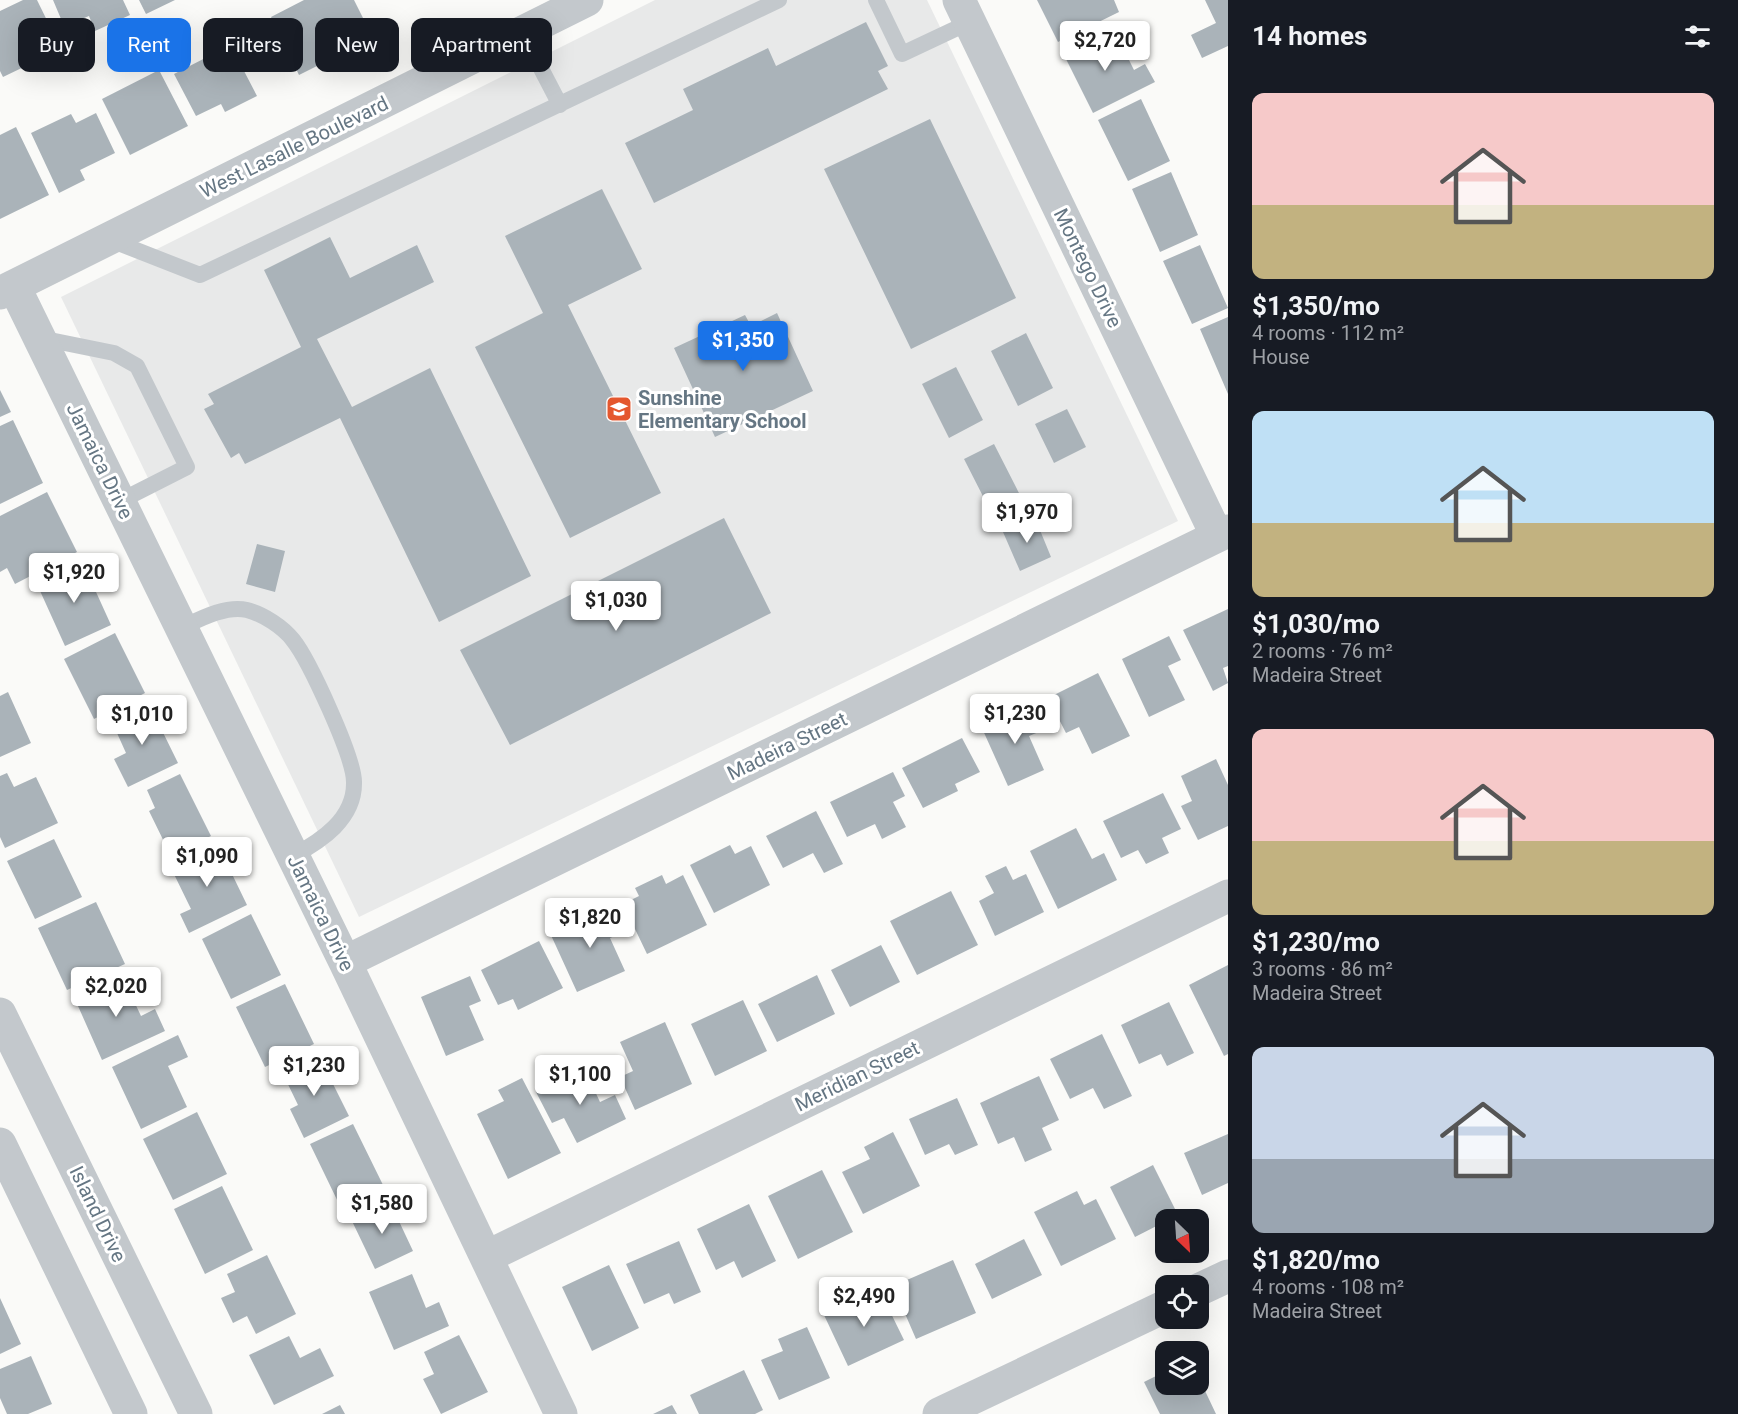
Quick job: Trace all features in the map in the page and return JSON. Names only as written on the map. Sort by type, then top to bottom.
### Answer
[{"type":"street","name":"West Lasalle Boulevard","points":[[550,18],[587,0]]},
{"type":"street","name":"Montego Drive","points":[[964,11],[1223,533]]},
{"type":"street","name":"West Lasalle Boulevard","points":[[7,289],[442,72]]},
{"type":"street","name":"Jamaica Drive","points":[[7,289],[39,338],[120,501],[345,962],[561,1414]]},
{"type":"street","name":"Madeira Street","points":[[345,962],[1223,533]]},
{"type":"street","name":"Meridian Street","points":[[486,1257],[1228,896]]},
{"type":"street","name":"Island Drive","points":[[0,1014],[196,1414]]},
{"type":"street","points":[[0,1144],[130,1414]]},
{"type":"street","points":[[939,1414],[1155,1311]]},
{"type":"lane","points":[[108,239],[200,275],[779,0]]},
{"type":"lane","points":[[876,0],[902,54],[964,11]]},
{"type":"lane","points":[[543,72],[560,105]]},
{"type":"lane","points":[[39,338],[114,353],[137,366],[142,376],[187,467],[120,501]]},
{"type":"lane","points":[[182,628],[226,610],[246,610],[282,628],[294,641],[333,717],[347,752],[354,783],[349,805],[334,830],[323,841],[293,856]]},
{"type":"shaded area","name":"Sunshine Elementary School","points":[[655,0],[927,0],[1178,521],[359,917],[61,297],[511,72],[552,72],[552,52]]},
{"type":"building","points":[[23,0],[37,0],[46,18],[18,18],[18,70],[3,77],[0,71],[0,11]]},
{"type":"building","points":[[53,0],[123,0],[130,15],[123,18],[107,18],[107,26],[95,31],[95,18],[89,16],[61,18]]},
{"type":"building","points":[[139,0],[175,0],[146,14]]},
{"type":"building","points":[[304,0],[354,0],[363,18],[315,18],[315,67],[299,75],[298,72],[303,72],[303,18],[271,17]]},
{"type":"building","points":[[1037,0],[1114,0],[1119,12],[1058,42]]},
{"type":"building","points":[[1205,0],[1228,0],[1228,46],[1202,58],[1191,35],[1216,23]]},
{"type":"building","points":[[866,22],[888,66],[878,71],[888,89],[654,203],[625,143],[693,110],[683,89],[768,48],[776,66]]},
{"type":"building","points":[[1100,32],[1111,52],[1122,46],[1134,70],[1145,64],[1155,82],[1093,113],[1062,51]]},
{"type":"building","points":[[203,59],[203,72],[244,72],[257,96],[225,112],[221,104],[196,116],[174,74],[191,72],[191,65]]},
{"type":"building","points":[[155,72],[160,72],[188,126],[130,155],[102,99]]},
{"type":"building","points":[[1141,99],[1170,161],[1128,181],[1098,120]]},
{"type":"building","points":[[96,113],[115,153],[80,170],[85,180],[59,193],[31,133],[71,114],[76,123]]},
{"type":"building","points":[[930,119],[1016,298],[911,349],[824,169]]},
{"type":"building","points":[[16,127],[49,195],[0,219],[0,135]]},
{"type":"building","points":[[1171,172],[1198,235],[1160,252],[1132,189]]},
{"type":"building","points":[[602,189],[642,269],[568,305],[661,493],[570,538],[475,347],[543,313],[505,236]]},
{"type":"building","points":[[330,237],[350,278],[417,245],[434,282],[317,339],[352,407],[430,368],[531,576],[439,622],[340,418],[245,464],[239,453],[231,458],[204,409],[214,404],[208,394],[301,347],[264,270]]},
{"type":"building","points":[[1200,245],[1228,308],[1192,324],[1163,261]]},
{"type":"building","points":[[777,313],[813,391],[715,437],[674,348],[745,315],[751,326]]},
{"type":"building","points":[[1228,317],[1228,394],[1200,329]]},
{"type":"building","points":[[1026,333],[1053,388],[1018,406],[991,351]]},
{"type":"building","points":[[956,367],[983,420],[949,438],[922,384]]},
{"type":"building","points":[[0,390],[11,412],[0,417]]},
{"type":"building","points":[[1067,409],[1086,447],[1054,463],[1035,424]]},
{"type":"building","points":[[13,420],[43,483],[0,504],[0,426]]},
{"type":"building","points":[[994,444],[1021,497],[991,512],[964,459]]},
{"type":"building","points":[[47,492],[77,552],[15,584],[7,568],[0,572],[0,516]]},
{"type":"building","points":[[724,518],[771,613],[510,745],[460,650]]},
{"type":"building","points":[[1035,518],[1051,557],[1020,571],[1003,532]]},
{"type":"building","points":[[257,544],[285,551],[275,592],[246,584]]},
{"type":"building","points":[[82,561],[111,625],[65,646],[36,582]]},
{"type":"building","points":[[1228,609],[1228,666],[1223,668],[1228,683],[1213,691],[1183,630]]},
{"type":"building","points":[[115,633],[145,693],[94,719],[64,659]]},
{"type":"building","points":[[1169,636],[1181,660],[1168,666],[1185,700],[1149,717],[1122,659]]},
{"type":"building","points":[[1098,673],[1130,736],[1092,754],[1079,727],[1066,733],[1048,698]]},
{"type":"building","points":[[8,692],[31,743],[0,757],[0,696]]},
{"type":"building","points":[[149,704],[178,763],[128,787],[114,759],[126,753],[112,722]]},
{"type":"building","points":[[1029,705],[1041,731],[1029,736],[1044,770],[1008,786],[981,726]]},
{"type":"building","points":[[962,738],[980,772],[955,784],[958,791],[923,808],[902,768]]},
{"type":"building","points":[[1216,759],[1228,785],[1228,826],[1198,840],[1181,806],[1192,801],[1181,776]]},
{"type":"building","points":[[893,772],[905,796],[893,802],[906,827],[882,839],[875,824],[847,837],[830,802]]},
{"type":"building","points":[[7,773],[14,787],[36,777],[58,823],[5,848],[0,837],[0,776]]},
{"type":"building","points":[[180,774],[211,836],[171,856],[149,811],[155,808],[147,790]]},
{"type":"building","points":[[1163,793],[1181,829],[1162,838],[1169,853],[1146,864],[1138,850],[1121,858],[1103,821]]},
{"type":"building","points":[[816,811],[843,864],[824,873],[813,853],[783,868],[766,836]]},
{"type":"building","points":[[1076,828],[1092,859],[1104,853],[1117,880],[1058,909],[1030,851]]},
{"type":"building","points":[[54,839],[82,897],[35,919],[7,861]]},
{"type":"building","points":[[217,843],[247,905],[189,933],[180,914],[191,909],[170,866]]},
{"type":"building","points":[[730,845],[735,854],[751,846],[770,885],[714,913],[690,865]]},
{"type":"building","points":[[1006,866],[1013,880],[1026,874],[1044,912],[995,936],[979,901],[994,893],[985,876]]},
{"type":"building","points":[[662,875],[666,884],[683,875],[707,925],[647,954],[623,904],[639,896],[635,888]]},
{"type":"building","points":[[951,891],[978,945],[917,975],[890,921]]},
{"type":"building","points":[[96,902],[125,964],[67,990],[38,928]]},
{"type":"building","points":[[610,907],[622,933],[610,938],[625,971],[577,992],[550,933]]},
{"type":"building","points":[[251,914],[281,975],[231,999],[202,939]]},
{"type":"building","points":[[539,941],[563,988],[518,1010],[513,999],[498,1005],[481,970]]},
{"type":"building","points":[[881,945],[900,982],[850,1007],[831,970]]},
{"type":"building","points":[[1228,965],[1228,1054],[1224,1056],[1189,985]]},
{"type":"building","points":[[817,975],[835,1014],[777,1042],[758,1004]]},
{"type":"building","points":[[122,976],[141,1016],[155,1009],[165,1031],[102,1060],[74,997]]},
{"type":"building","points":[[470,976],[481,1001],[469,1006],[484,1040],[446,1056],[421,997]]},
{"type":"building","points":[[285,984],[314,1044],[265,1067],[236,1007]]},
{"type":"building","points":[[743,1000],[767,1051],[715,1076],[691,1024]]},
{"type":"building","points":[[1169,1002],[1194,1053],[1167,1066],[1161,1054],[1139,1064],[1121,1025]]},
{"type":"building","points":[[665,1022],[692,1084],[635,1110],[620,1077],[633,1071],[620,1042]]},
{"type":"building","points":[[1102,1034],[1132,1096],[1104,1109],[1093,1088],[1070,1099],[1050,1059]]},
{"type":"building","points":[[178,1035],[188,1057],[168,1066],[187,1107],[141,1129],[112,1067]]},
{"type":"building","points":[[318,1054],[349,1116],[304,1138],[290,1109],[298,1105],[282,1072]]},
{"type":"building","points":[[584,1068],[600,1102],[615,1095],[626,1119],[577,1143],[564,1118],[552,1123],[536,1092]]},
{"type":"building","points":[[1039,1076],[1059,1120],[1042,1128],[1052,1150],[1025,1162],[1014,1137],[998,1144],[980,1103]]},
{"type":"building","points":[[522,1078],[561,1153],[508,1179],[477,1114],[504,1101],[498,1090]]},
{"type":"building","points":[[957,1098],[978,1145],[955,1155],[949,1144],[925,1155],[909,1119]]},
{"type":"building","points":[[197,1112],[227,1174],[173,1200],[143,1139]]},
{"type":"building","points":[[353,1124],[383,1185],[340,1206],[310,1144]]},
{"type":"building","points":[[893,1132],[920,1186],[863,1214],[842,1172],[870,1159],[864,1147]]},
{"type":"building","points":[[1228,1134],[1228,1183],[1202,1195],[1184,1153]]},
{"type":"building","points":[[1153,1165],[1175,1209],[1155,1209],[1155,1227],[1135,1237],[1110,1187]]},
{"type":"building","points":[[822,1170],[853,1232],[798,1259],[768,1196]]},
{"type":"building","points":[[222,1186],[253,1250],[205,1274],[174,1209]]},
{"type":"building","points":[[1077,1191],[1084,1205],[1096,1199],[1116,1239],[1061,1266],[1034,1212]]},
{"type":"building","points":[[389,1200],[413,1251],[375,1269],[351,1219]]},
{"type":"building","points":[[749,1204],[776,1261],[742,1278],[734,1261],[716,1270],[697,1229]]},
{"type":"building","points":[[1024,1239],[1042,1275],[992,1299],[975,1264]]},
{"type":"building","points":[[679,1241],[701,1292],[674,1304],[669,1293],[644,1304],[626,1264]]},
{"type":"building","points":[[267,1255],[296,1314],[256,1334],[247,1316],[233,1323],[221,1298],[235,1292],[227,1274]]},
{"type":"building","points":[[953,1260],[976,1313],[916,1339],[893,1286]]},
{"type":"building","points":[[609,1265],[639,1328],[592,1351],[562,1287]]},
{"type":"building","points":[[412,1274],[426,1308],[439,1302],[449,1326],[394,1350],[369,1292]]},
{"type":"building","points":[[879,1289],[904,1340],[848,1366],[824,1315]]},
{"type":"building","points":[[0,1298],[21,1344],[0,1354]]},
{"type":"building","points":[[807,1327],[830,1378],[779,1400],[761,1360],[783,1351],[778,1339]]},
{"type":"building","points":[[459,1335],[488,1392],[441,1414],[423,1379],[434,1374],[424,1352]]},
{"type":"building","points":[[289,1336],[300,1358],[320,1348],[334,1376],[274,1405],[249,1355]]},
{"type":"building","points":[[31,1356],[52,1404],[28,1414],[7,1414],[0,1398],[0,1369]]},
{"type":"building","points":[[744,1370],[763,1410],[755,1414],[699,1414],[690,1395]]},
{"type":"building","points":[[1155,1376],[1155,1395],[1207,1395],[1216,1414],[1160,1414],[1144,1382]]},
{"type":"building","points":[[340,1405],[345,1414],[322,1414]]},
{"type":"building","points":[[672,1405],[677,1414],[653,1414]]},
{"type":"place","name":"Sunshine Elementary School","points":[[619,409]]}]
